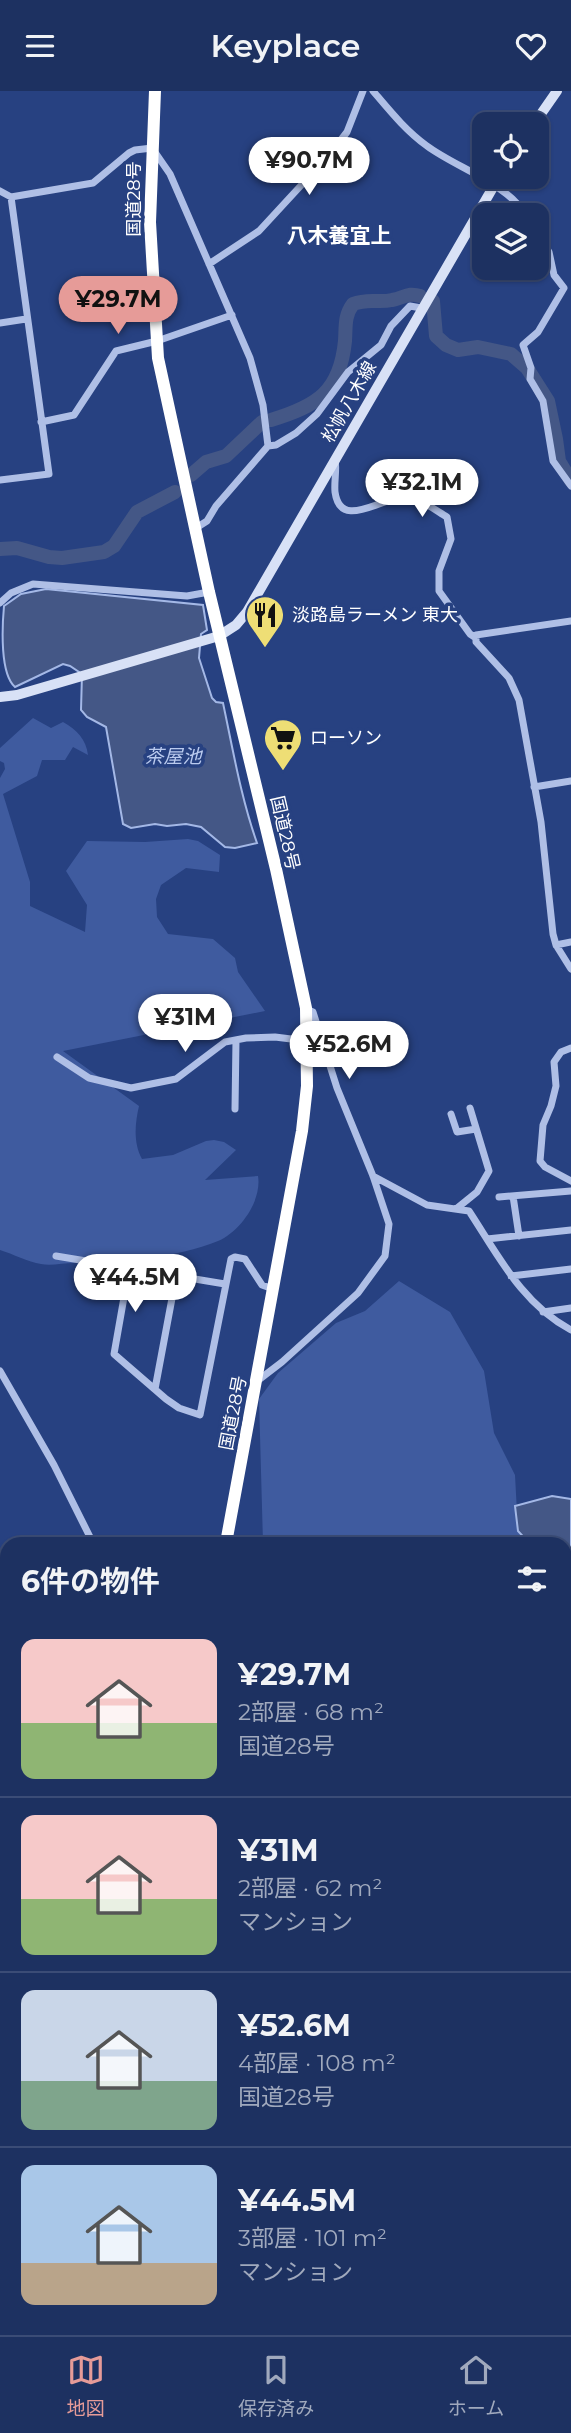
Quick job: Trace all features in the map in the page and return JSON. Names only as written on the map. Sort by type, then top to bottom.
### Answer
[{"type":"highway","name":"国道28号","points":[[156,91],[150,222],[159,358],[209,592],[276,869],[306,1009],[307,1086],[302,1131],[227,1537]]},
{"type":"main road","points":[[542,112],[557,91]]},
{"type":"main road","name":"松帆八木線","points":[[219,636],[236,625],[247,612],[491,189]]},
{"type":"main road","points":[[0,697],[17,695],[219,636]]},
{"type":"street","points":[[209,264],[258,231],[330,154],[347,132],[363,91]]},
{"type":"street","points":[[373,91],[408,131],[429,148],[472,169]]},
{"type":"street","points":[[0,191],[11,197],[93,183],[129,153],[152,148],[170,174],[250,358],[264,405],[268,446]]},
{"type":"street","points":[[502,189],[514,203]]},
{"type":"street","points":[[0,480],[49,474],[11,197]]},
{"type":"street","points":[[549,252],[554,275],[571,286]]},
{"type":"street","points":[[561,281],[564,288],[545,321],[538,332],[523,345],[531,368],[530,379],[543,401],[553,461],[571,486]]},
{"type":"street","points":[[195,527],[207,521],[216,506],[268,446],[276,445],[296,433],[317,414],[348,372],[381,345],[391,326],[410,306],[421,308]]},
{"type":"street","points":[[41,422],[74,415],[116,351],[157,341],[232,314]]},
{"type":"street","points":[[0,323],[26,319]]},
{"type":"street","points":[[335,458],[335,492],[340,506],[350,512],[359,512],[390,498],[412,498],[447,517],[451,539],[439,571],[439,591],[470,634],[476,638],[476,642],[509,678],[519,700],[556,945],[571,969]]},
{"type":"street","points":[[0,603],[11,593],[33,584],[187,596],[209,592]]},
{"type":"street","points":[[476,638],[476,635],[571,621]]},
{"type":"street","points":[[534,787],[571,781]]},
{"type":"street","points":[[556,945],[571,942]]},
{"type":"street","points":[[256,1381],[282,1363],[358,1293],[385,1256],[389,1224],[373,1176],[337,1088],[313,1012],[306,1009]]},
{"type":"street","points":[[57,1057],[89,1078],[131,1088],[176,1079],[225,1042],[275,1037],[307,1041]]},
{"type":"street","points":[[235,1109],[236,1040]]},
{"type":"street","points":[[571,1048],[561,1052],[554,1062],[556,1086],[543,1125],[540,1161],[545,1167],[571,1181]]},
{"type":"street","points":[[455,1209],[477,1192],[489,1171],[470,1108]]},
{"type":"street","points":[[451,1114],[457,1132],[476,1129]]},
{"type":"street","points":[[373,1176],[427,1205],[468,1211],[523,1293],[543,1312],[571,1330]]},
{"type":"street","points":[[499,1197],[571,1191]]},
{"type":"street","points":[[513,1196],[519,1236]]},
{"type":"street","points":[[487,1239],[571,1230]]},
{"type":"street","points":[[56,1257],[225,1285]]},
{"type":"street","points":[[129,1269],[114,1354],[179,1408],[200,1415],[231,1259],[245,1259],[262,1285],[273,1289]]},
{"type":"street","points":[[511,1276],[571,1269]]},
{"type":"street","points":[[155,1389],[176,1277]]},
{"type":"street","points":[[543,1312],[571,1308]]},
{"type":"street","points":[[0,1371],[54,1465],[90,1537]]},
{"type":"shaded area","points":[[33,718],[51,728],[63,722],[68,725],[83,740],[88,755],[73,747],[65,760],[42,760],[37,776],[3,794],[30,882],[30,906],[85,932],[87,905],[66,871],[87,841],[145,842],[188,839],[198,841],[220,855],[219,872],[186,868],[161,885],[156,899],[157,917],[168,934],[213,939],[235,958],[238,972],[265,1011],[63,1051],[139,1106],[136,1133],[142,1159],[173,1155],[214,1140],[224,1142],[236,1150],[205,1180],[258,1176],[257,1195],[242,1222],[218,1241],[202,1247],[147,1258],[49,1265],[31,1262],[0,1250],[0,778],[5,769],[4,763],[0,761],[0,748]]},
{"type":"shaded area","points":[[399,1281],[450,1312],[484,1371],[494,1433],[515,1475],[518,1531],[524,1537],[263,1537],[259,1399],[278,1373],[336,1323],[365,1311]]},
{"type":"water","name":"茶屋池","points":[[46,589],[203,605],[207,630],[201,634],[199,658],[212,698],[223,703],[242,791],[257,843],[235,848],[225,847],[201,827],[186,824],[155,824],[131,828],[123,824],[106,727],[87,717],[81,710],[82,674],[63,664],[15,687],[7,672],[3,650],[4,606],[21,594]]},
{"type":"water","points":[[552,1496],[571,1499],[571,1537],[524,1537],[518,1531],[515,1506]]},
{"type":"waterway","points":[[271,420],[301,409],[332,385],[342,358],[347,317],[353,304],[392,300],[409,295],[420,296]]},
{"type":"waterway","points":[[433,301],[436,336],[446,345],[458,350],[478,347],[511,354],[527,368],[548,401],[559,461],[571,481]]},
{"type":"waterway","points":[[191,475],[206,462],[226,456],[262,422]]},
{"type":"waterway","points":[[0,549],[17,548],[62,558],[104,552],[114,546],[137,512],[175,492]]},
{"type":"place","name":"淡路島ラーメン 東大","points":[[265,649]]},
{"type":"place","name":"ローソン","points":[[283,772]]},
{"type":"district","name":"八木養宜上","points":[[339,236]]}]
